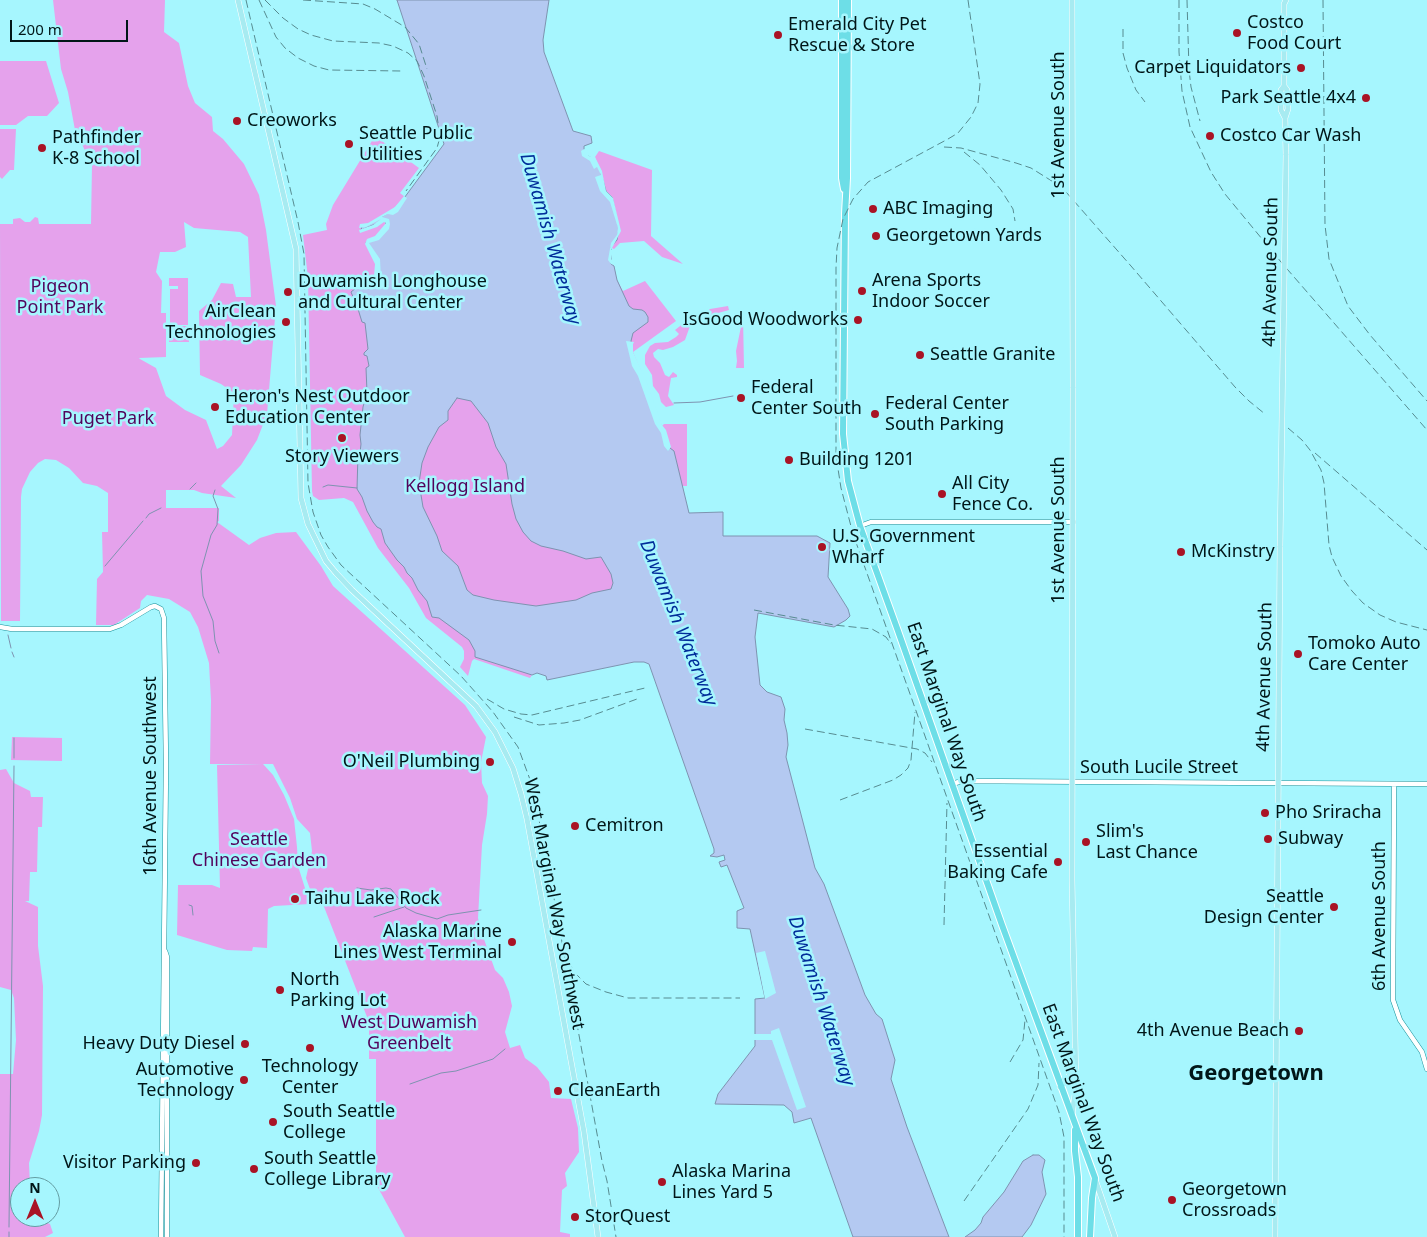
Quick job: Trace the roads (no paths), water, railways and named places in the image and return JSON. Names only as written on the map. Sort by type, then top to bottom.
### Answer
[{"type":"highway","name":"East Marginal Way South","points":[[842,0],[842,178],[845,199]]},
{"type":"highway","name":"East Marginal Way South","points":[[848,0],[844,448],[848,481],[860,526],[1060,1087],[1095,1178]]},
{"type":"highway","points":[[1075,1126],[1078,1176],[1078,1237]]},
{"type":"highway","points":[[1090,1237],[1095,1178]]},
{"type":"main road","name":"West Marginal Way Southwest","points":[[238,0],[296,249],[301,498],[308,524],[318,547],[336,573],[476,706],[495,732],[513,768],[527,819],[558,985],[584,1132],[598,1237]]},
{"type":"main road","name":"1st Avenue South","points":[[1072,0],[1072,782],[1074,1061],[1076,1087],[1072,1116]]},
{"type":"main road","name":"4th Avenue South","points":[[1275,1237],[1280,546],[1286,155],[1285,118],[1282,110],[1281,90],[1284,86],[1284,1]]},
{"type":"main road","name":"1st Avenue South","points":[[1060,1087],[1068,1079],[1074,1061]]},
{"type":"main road","name":"East Marginal Way South","points":[[1095,1178],[1116,1237]]},
{"type":"street","points":[[860,526],[871,522],[1073,522]]},
{"type":"street","name":"16th Avenue Southwest","points":[[0,627],[12,629],[110,629],[121,625],[147,608],[155,606],[161,609],[162,612],[165,635],[161,1237]]},
{"type":"street","name":"South Lucile Street","points":[[952,784],[962,781],[1427,784]]},
{"type":"street","name":"6th Avenue South","points":[[1394,784],[1393,1000],[1400,1020],[1422,1052],[1427,1069]]},
{"type":"street","name":"16th Avenue Southwest","points":[[164,950],[168,957],[167,1237]]},
{"type":"water","name":"Duwamish Waterway","points":[[397,0],[549,0],[543,40],[544,52],[573,131],[591,136],[592,143],[584,146],[584,150],[600,170],[606,191],[612,197],[619,229],[617,240],[611,247],[611,264],[614,266],[617,280],[629,306],[633,309],[642,310],[648,317],[648,322],[633,333],[631,341],[632,352],[670,448],[674,451],[689,513],[723,512],[723,536],[817,536],[830,543],[828,577],[848,609],[850,616],[834,627],[758,613],[755,637],[760,685],[767,692],[781,697],[785,709],[784,720],[788,745],[786,757],[815,868],[824,884],[865,995],[876,1014],[882,1019],[895,1060],[891,1079],[907,1127],[949,1237],[853,1237],[811,1118],[794,1123],[792,1112],[784,1105],[715,1104],[718,1094],[755,1046],[755,999],[765,998],[750,929],[737,928],[737,911],[744,908],[727,865],[721,867],[719,862],[725,860],[724,855],[710,856],[714,853],[714,849],[649,664],[634,662],[547,680],[546,676],[537,673],[532,675],[475,657],[475,651],[469,640],[439,618],[432,617],[427,601],[385,543],[381,529],[373,522],[367,511],[357,489],[358,454],[360,453],[363,407],[367,392],[366,368],[369,366],[367,356],[364,353],[368,349],[365,323],[362,322],[351,292],[356,288],[371,283],[375,278],[377,264],[366,242],[376,237],[386,225],[385,220],[361,230],[362,226],[396,209],[444,144]],"holes":[[[457,398],[471,401],[488,423],[496,447],[506,464],[512,504],[516,519],[523,532],[531,541],[541,546],[586,559],[601,557],[611,574],[613,583],[611,589],[592,593],[576,600],[536,606],[494,600],[473,595],[467,590],[458,566],[442,551],[423,507],[419,483],[422,463],[428,447],[439,427],[448,420],[448,411]]]},
{"type":"water","points":[[1033,1155],[1039,1155],[1045,1160],[1042,1172],[1046,1194],[1031,1225],[1022,1237],[965,1237],[981,1223],[983,1217],[1004,1192],[1023,1161]]},
{"type":"waterway","points":[[674,403],[700,402],[733,396]]},
{"type":"waterway","points":[[190,489],[196,483]]},
{"type":"waterway","points":[[323,487],[328,485],[357,488]]},
{"type":"waterway","points":[[215,490],[213,496],[218,509],[217,525],[211,535],[201,571],[203,596],[213,621],[215,641],[219,653]]},
{"type":"waterway","points":[[146,518],[149,514],[161,508]]},
{"type":"waterway","points":[[105,566],[143,521]]},
{"type":"waterway","points":[[8,635],[11,648]]},
{"type":"waterway","points":[[12,652],[14,657]]},
{"type":"waterway","points":[[14,738],[14,758]]},
{"type":"waterway","points":[[9,1227],[14,766]]},
{"type":"waterway","points":[[357,888],[371,890],[391,889],[406,908],[437,919],[448,915],[481,910]]},
{"type":"waterway","points":[[189,905],[192,906],[193,915]]},
{"type":"waterway","points":[[374,917],[404,907]]},
{"type":"waterway","points":[[410,1084],[441,1073],[456,1071],[493,1059],[505,1049]]},
{"type":"waterway","points":[[9,1232],[9,1237]]},
{"type":"railway","points":[[246,0],[304,254],[308,483],[313,512],[321,535],[341,565],[461,676],[493,712],[518,747],[532,785],[616,1237]]},
{"type":"railway","points":[[259,0],[276,37],[285,48],[298,58],[314,66],[329,70],[401,71]]},
{"type":"railway","points":[[265,0],[283,18],[298,29],[311,35],[333,41],[379,43],[393,46],[408,53],[417,61],[437,116],[440,137],[437,148],[406,191]]},
{"type":"railway","points":[[303,0],[363,4],[375,9],[405,27],[419,44],[427,69]]},
{"type":"railway","points":[[968,0],[980,84],[978,103],[971,117],[958,133],[868,182],[853,199],[843,219],[837,248],[836,268],[836,456],[841,488],[853,534],[1059,1112],[1064,1137],[1064,1237]]},
{"type":"railway","points":[[1179,0],[1179,52],[1182,91],[1190,127],[1211,172],[1225,194],[1281,262],[1427,430]]},
{"type":"railway","points":[[1187,0],[1189,70],[1191,87],[1200,121]]},
{"type":"railway","points":[[1323,0],[1325,225],[1329,259],[1348,306],[1370,335],[1427,401]]},
{"type":"railway","points":[[1123,29],[1123,53],[1127,68],[1136,90],[1145,102]]},
{"type":"railway","points":[[944,147],[961,148],[1031,168],[1066,192],[1235,387],[1265,414]]},
{"type":"railway","points":[[964,152],[980,165],[1001,190],[1013,209],[1015,221]]},
{"type":"railway","points":[[1288,428],[1310,450],[1321,470],[1324,483],[1329,545],[1332,557],[1341,576],[1363,603],[1380,615],[1396,622],[1427,630]]},
{"type":"railway","points":[[1315,453],[1427,550]]},
{"type":"railway","points":[[754,610],[834,625],[872,629],[886,637],[891,644]]},
{"type":"railway","points":[[487,699],[504,709],[532,715],[645,688]]},
{"type":"railway","points":[[514,717],[539,725],[564,723],[580,720],[637,699]]},
{"type":"railway","points":[[840,800],[893,780],[908,768],[911,760],[915,712]]},
{"type":"railway","points":[[805,729],[917,749],[925,753],[932,762]]},
{"type":"railway","points":[[944,925],[947,803]]},
{"type":"railway","points":[[569,962],[574,972],[586,984],[628,998],[740,998]]},
{"type":"railway","points":[[1010,1062],[1023,1040],[1025,1020]]},
{"type":"railway","points":[[964,1201],[1028,1109],[1038,1085],[1039,1063]]},
{"type":"place","name":"Costco Food Court","points":[[1237,33]]},
{"type":"place","name":"Emerald City Pet Rescue & Store","points":[[778,35]]},
{"type":"place","name":"Carpet Liquidators","points":[[1301,68]]},
{"type":"place","name":"Park Seattle 4x4","points":[[1366,98]]},
{"type":"place","name":"Creoworks","points":[[237,121]]},
{"type":"place","name":"Costco Car Wash","points":[[1210,136]]},
{"type":"place","name":"Seattle Public Utilities","points":[[349,144]]},
{"type":"place","name":"Pathfinder K-8 School","points":[[42,148]]},
{"type":"place","name":"ABC Imaging","points":[[873,209]]},
{"type":"place","name":"Georgetown Yards","points":[[876,236]]},
{"type":"place","name":"Arena Sports Indoor Soccer","points":[[862,291]]},
{"type":"place","name":"Duwamish Longhouse and Cultural Center","points":[[288,292]]},
{"type":"place","name":"IsGood Woodworks","points":[[858,320]]},
{"type":"place","name":"AirClean Technologies","points":[[286,322]]},
{"type":"place","name":"Seattle Granite","points":[[920,355]]},
{"type":"place","name":"Federal Center South","points":[[741,398]]},
{"type":"place","name":"Heron's Nest Outdoor Education Center","points":[[215,407]]},
{"type":"place","name":"Federal Center South Parking","points":[[875,414]]},
{"type":"place","name":"Story Viewers","points":[[342,438]]},
{"type":"place","name":"Building 1201","points":[[789,460]]},
{"type":"place","name":"All City Fence Co.","points":[[942,494]]},
{"type":"place","name":"U.S. Government Wharf","points":[[822,547]]},
{"type":"place","name":"McKinstry","points":[[1181,552]]},
{"type":"place","name":"Tomoko Auto Care Center","points":[[1298,654]]},
{"type":"place","name":"O'Neil Plumbing","points":[[490,762]]},
{"type":"place","name":"Pho Sriracha","points":[[1265,813]]},
{"type":"place","name":"Cemitron","points":[[575,826]]},
{"type":"place","name":"Subway","points":[[1268,839]]},
{"type":"place","name":"Slim's Last Chance","points":[[1086,842]]},
{"type":"place","name":"Essential Baking Cafe","points":[[1058,862]]},
{"type":"place","name":"Taihu Lake Rock","points":[[295,899]]},
{"type":"place","name":"Seattle Design Center","points":[[1334,907]]},
{"type":"place","name":"Alaska Marine Lines West Terminal","points":[[512,942]]},
{"type":"place","name":"North Parking Lot","points":[[280,990]]},
{"type":"place","name":"4th Avenue Beach","points":[[1299,1031]]},
{"type":"place","name":"Heavy Duty Diesel","points":[[245,1044]]},
{"type":"place","name":"Technology Center","points":[[310,1048]]},
{"type":"place","name":"Automotive Technology","points":[[244,1080]]},
{"type":"place","name":"CleanEarth","points":[[558,1091]]},
{"type":"place","name":"South Seattle College","points":[[273,1122]]},
{"type":"place","name":"Visitor Parking","points":[[196,1163]]},
{"type":"place","name":"South Seattle College Library","points":[[254,1169]]},
{"type":"place","name":"Alaska Marina Lines Yard 5","points":[[662,1182]]},
{"type":"place","name":"Georgetown Crossroads","points":[[1172,1200]]},
{"type":"place","name":"StorQuest","points":[[575,1217]]},
{"type":"district","name":"Georgetown","points":[[1256,1074]]},
{"type":"park label","name":"Pigeon Point Park","points":[[60,297]]},
{"type":"park label","name":"Puget Park","points":[[108,419]]},
{"type":"park label","name":"Kellogg Island","points":[[465,487]]},
{"type":"park label","name":"Seattle Chinese Garden","points":[[259,850]]},
{"type":"park label","name":"West Duwamish Greenbelt","points":[[409,1033]]}]
